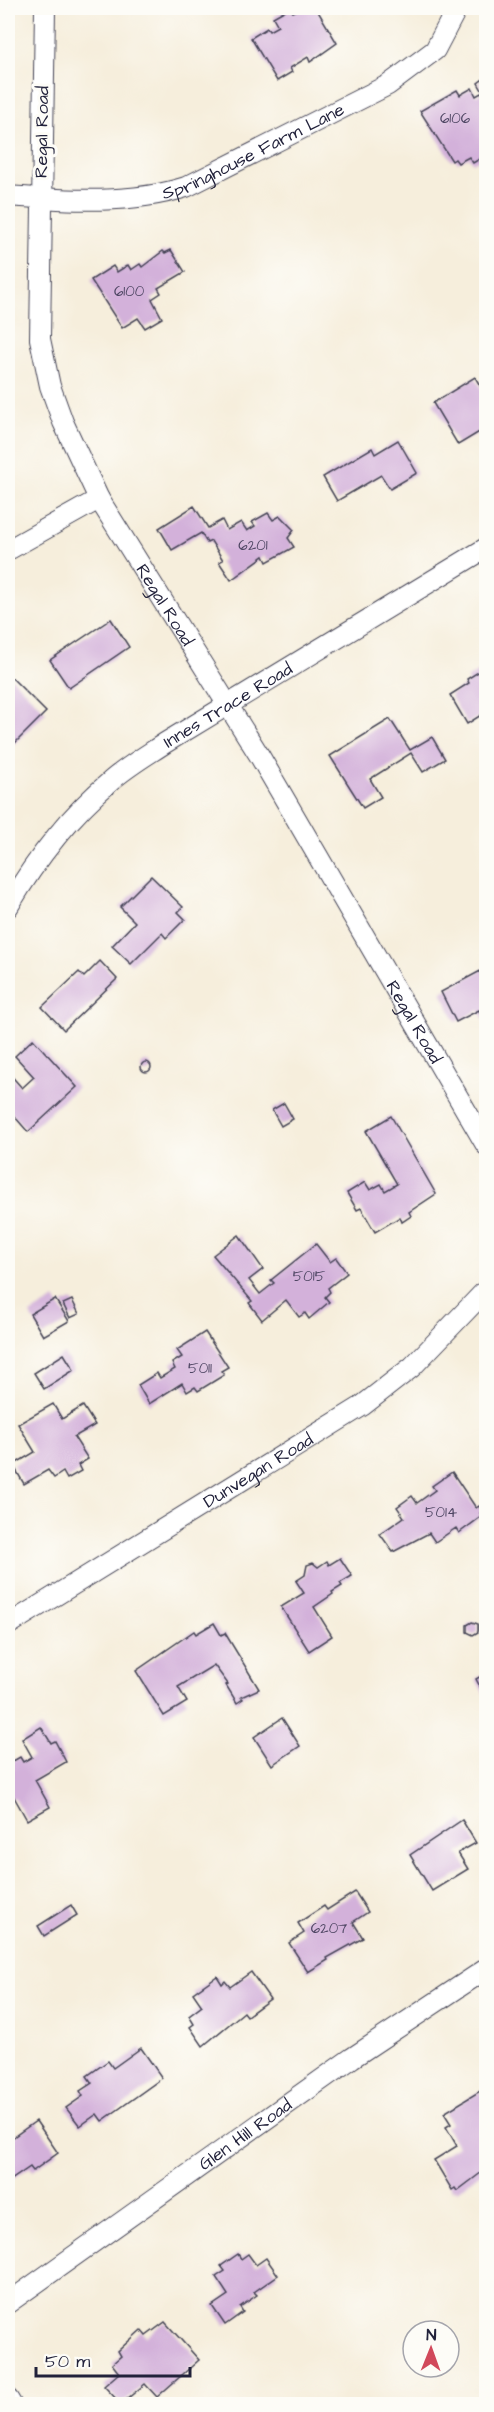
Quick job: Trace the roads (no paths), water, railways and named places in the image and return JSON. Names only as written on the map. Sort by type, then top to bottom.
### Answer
[{"type":"street","name":"Regal Road","points":[[45,8],[40,339],[50,386],[63,422],[99,499],[228,705],[486,1145]]},
{"type":"street","name":"Springhouse Farm Lane","points":[[8,196],[41,199],[124,200],[157,196],[186,187],[388,85],[435,50],[457,8]]},
{"type":"street","points":[[8,550],[99,499]]},
{"type":"street","name":"Innes Trace Road","points":[[8,907],[34,865],[70,818],[113,778],[486,548]]},
{"type":"street","name":"Dunvegan Road","points":[[8,1625],[362,1406],[412,1367],[486,1290]]},
{"type":"street","name":"Glen Hill Road","points":[[8,2303],[352,2058],[486,1969]]},
{"type":"street","points":[[8,2399],[10,2404]]}]
